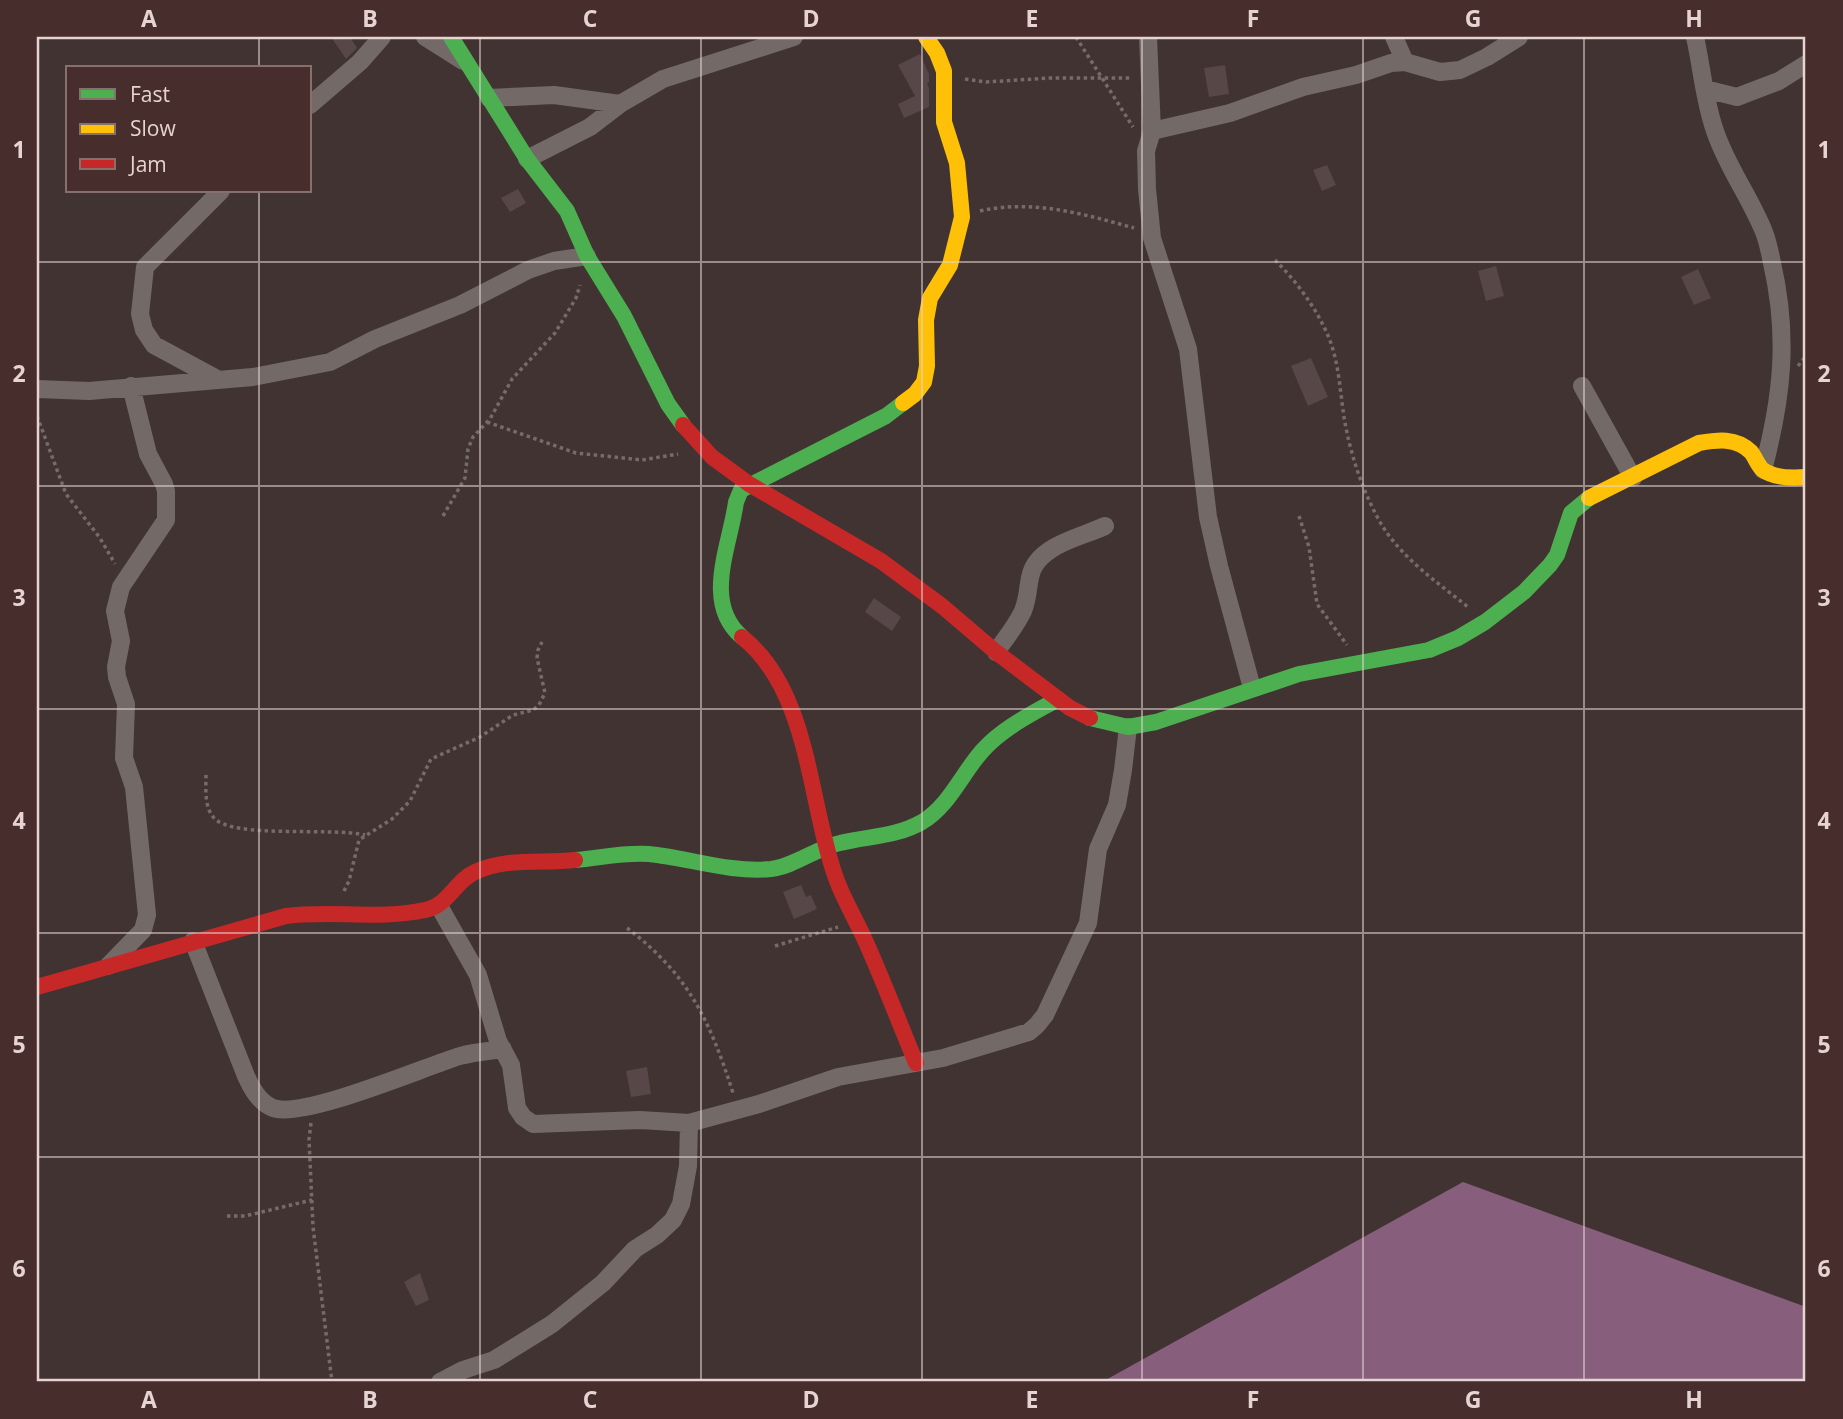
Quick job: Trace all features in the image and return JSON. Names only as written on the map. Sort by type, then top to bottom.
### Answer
[{"type":"street","points":[[312,103],[360,62],[382,37]]},
{"type":"street","points":[[425,37],[468,64]]},
{"type":"street","points":[[451,37],[527,159],[567,211],[581,257],[624,316],[668,404],[699,444],[749,484],[881,561],[942,606],[996,652],[1084,716],[1128,727],[1156,722],[1299,674],[1429,650],[1458,638],[1485,622],[1524,592],[1550,565],[1557,555],[1571,513],[1582,502],[1683,450],[1720,439],[1736,440],[1755,455],[1763,470],[1788,478],[1806,477]]},
{"type":"street","points":[[527,159],[590,128],[620,104],[663,79],[794,37]]},
{"type":"street","points":[[916,1063],[836,879],[819,817],[808,761],[780,683],[770,664],[756,647],[732,629],[722,606],[724,560],[739,492],[749,484],[886,416],[915,394],[924,382],[928,366],[926,320],[930,298],[950,265],[962,217],[957,163],[944,122],[944,71],[926,37]]},
{"type":"street","points":[[1148,37],[1152,131],[1146,151],[1152,232],[1188,349],[1208,517],[1252,688]]},
{"type":"street","points":[[1394,37],[1405,62]]},
{"type":"street","points":[[1152,131],[1230,113],[1327,80],[1356,75],[1391,63],[1405,62],[1440,72],[1460,70],[1488,57],[1517,37]]},
{"type":"street","points":[[1695,37],[1706,105],[1716,135],[1765,233],[1777,284],[1782,325],[1782,369],[1777,416],[1763,470]]},
{"type":"street","points":[[1705,89],[1737,97],[1779,81],[1806,64]]},
{"type":"street","points":[[489,98],[554,95],[620,104]]},
{"type":"street","points":[[217,379],[154,345],[144,330],[140,314],[145,267],[156,253],[220,192]]},
{"type":"street","points":[[37,388],[89,391],[253,377],[330,362],[375,339],[460,305],[528,270],[554,261],[581,257]]},
{"type":"street","points":[[106,969],[143,930],[147,915],[134,787],[124,758],[126,704],[117,677],[121,641],[115,611],[121,587],[161,530],[166,514],[164,484],[148,454],[131,386]]},
{"type":"street","points":[[1582,386],[1633,478]]},
{"type":"street","points":[[996,652],[1021,615],[1032,568],[1052,549],[1105,526]]},
{"type":"street","points":[[37,987],[286,916],[333,912],[411,912],[439,906],[466,876],[501,863],[572,861],[617,853],[647,853],[732,867],[769,869],[788,865],[827,846],[884,837],[928,819],[947,802],[977,756],[999,735],[1058,699]]},
{"type":"street","points":[[439,906],[472,961],[498,1041],[511,1065],[517,1108],[529,1123],[640,1120],[689,1123],[838,1077],[916,1063],[1016,1037],[1038,1025],[1088,923],[1098,849],[1116,805],[1128,727]]},
{"type":"street","points":[[193,941],[233,1045],[257,1096],[267,1105],[293,1109],[365,1091],[464,1055],[503,1049]]},
{"type":"street","points":[[440,1382],[468,1368],[494,1360],[552,1324],[603,1283],[635,1250],[673,1220],[681,1204],[688,1166],[689,1123]]},
{"type":"path","points":[[1076,37],[1104,78],[1146,151]]},
{"type":"path","points":[[944,71],[962,79],[986,82],[1148,77]]},
{"type":"path","points":[[962,217],[1008,206],[1046,208],[1152,232]]},
{"type":"path","points":[[443,516],[465,478],[470,443],[487,422],[512,379],[555,333],[576,298],[580,286],[581,257]]},
{"type":"path","points":[[1275,260],[1304,293],[1330,340],[1344,421],[1360,478],[1381,524],[1402,552],[1485,622]]},
{"type":"path","points":[[37,416],[66,494],[109,553],[121,587]]},
{"type":"path","points":[[487,422],[554,446],[597,457],[659,459],[699,444]]},
{"type":"path","points":[[1299,516],[1309,547],[1317,604],[1362,664]]},
{"type":"path","points":[[333,912],[349,881],[359,840],[392,819],[410,801],[431,759],[480,737],[513,715],[539,705],[545,693],[537,658],[537,650],[542,642]]},
{"type":"path","points":[[206,775],[210,811],[215,819],[223,824],[260,832],[324,830],[365,835]]},
{"type":"path","points":[[775,946],[836,928],[855,919]]},
{"type":"path","points":[[626,928],[650,946],[694,998],[704,1015],[738,1110]]},
{"type":"path","points":[[313,1104],[309,1139],[312,1200],[321,1304],[328,1337],[332,1382]]},
{"type":"path","points":[[227,1216],[245,1216],[312,1200]]},
{"type":"shaded area","points":[[1463,1182],[1806,1307],[1806,1382],[1102,1382]]},
{"type":"building","points":[[331,37],[350,37],[357,48],[346,59]]},
{"type":"building","points":[[920,54],[929,74],[929,107],[904,118],[898,104],[915,96],[898,65]]},
{"type":"building","points":[[1225,65],[1229,94],[1209,97],[1204,68]]},
{"type":"building","points":[[1327,165],[1336,185],[1322,191],[1313,170]]},
{"type":"building","points":[[518,189],[526,203],[510,212],[501,198]]},
{"type":"building","points":[[1496,266],[1504,296],[1486,301],[1478,271]]},
{"type":"building","points":[[1698,269],[1711,298],[1694,305],[1681,277]]},
{"type":"building","points":[[1311,358],[1328,397],[1308,406],[1291,366]]},
{"type":"building","points":[[874,598],[901,617],[892,631],[865,612]]},
{"type":"building","points":[[801,885],[806,897],[811,895],[817,909],[794,919],[783,892]]},
{"type":"building","points":[[647,1067],[651,1094],[631,1097],[626,1071]]},
{"type":"building","points":[[420,1273],[429,1300],[416,1306],[404,1282]]},
{"type":"traffic: fast","points":[[451,37],[527,159],[567,211],[587,256],[624,316],[668,404],[683,425]]},
{"type":"traffic: fast","points":[[742,637],[730,623],[723,608],[721,591],[725,555],[741,490],[886,416],[903,403]]},
{"type":"traffic: fast","points":[[1090,718],[1128,727],[1156,722],[1299,674],[1429,650],[1458,638],[1485,622],[1524,592],[1550,565],[1557,555],[1571,513],[1589,498]]},
{"type":"traffic: fast","points":[[575,860],[621,854],[649,854],[740,869],[771,869],[831,845],[902,831],[932,815],[975,759],[1000,734],[1058,699]]},
{"type":"traffic: slow","points":[[903,403],[915,394],[924,382],[927,366],[926,320],[930,298],[950,265],[962,217],[957,163],[944,122],[944,71],[937,53],[926,37]]},
{"type":"traffic: slow","points":[[1589,498],[1699,443],[1713,441],[1733,442],[1745,447],[1767,473],[1806,477]]},
{"type":"traffic: jam","points":[[683,425],[712,457],[749,484],[881,561],[1070,708],[1090,718]]},
{"type":"traffic: jam","points":[[742,637],[765,660],[782,688],[795,718],[827,851],[837,881],[872,955],[916,1063]]},
{"type":"traffic: jam","points":[[37,987],[286,916],[391,914],[425,910],[440,904],[468,876],[487,867],[575,860]]}]
